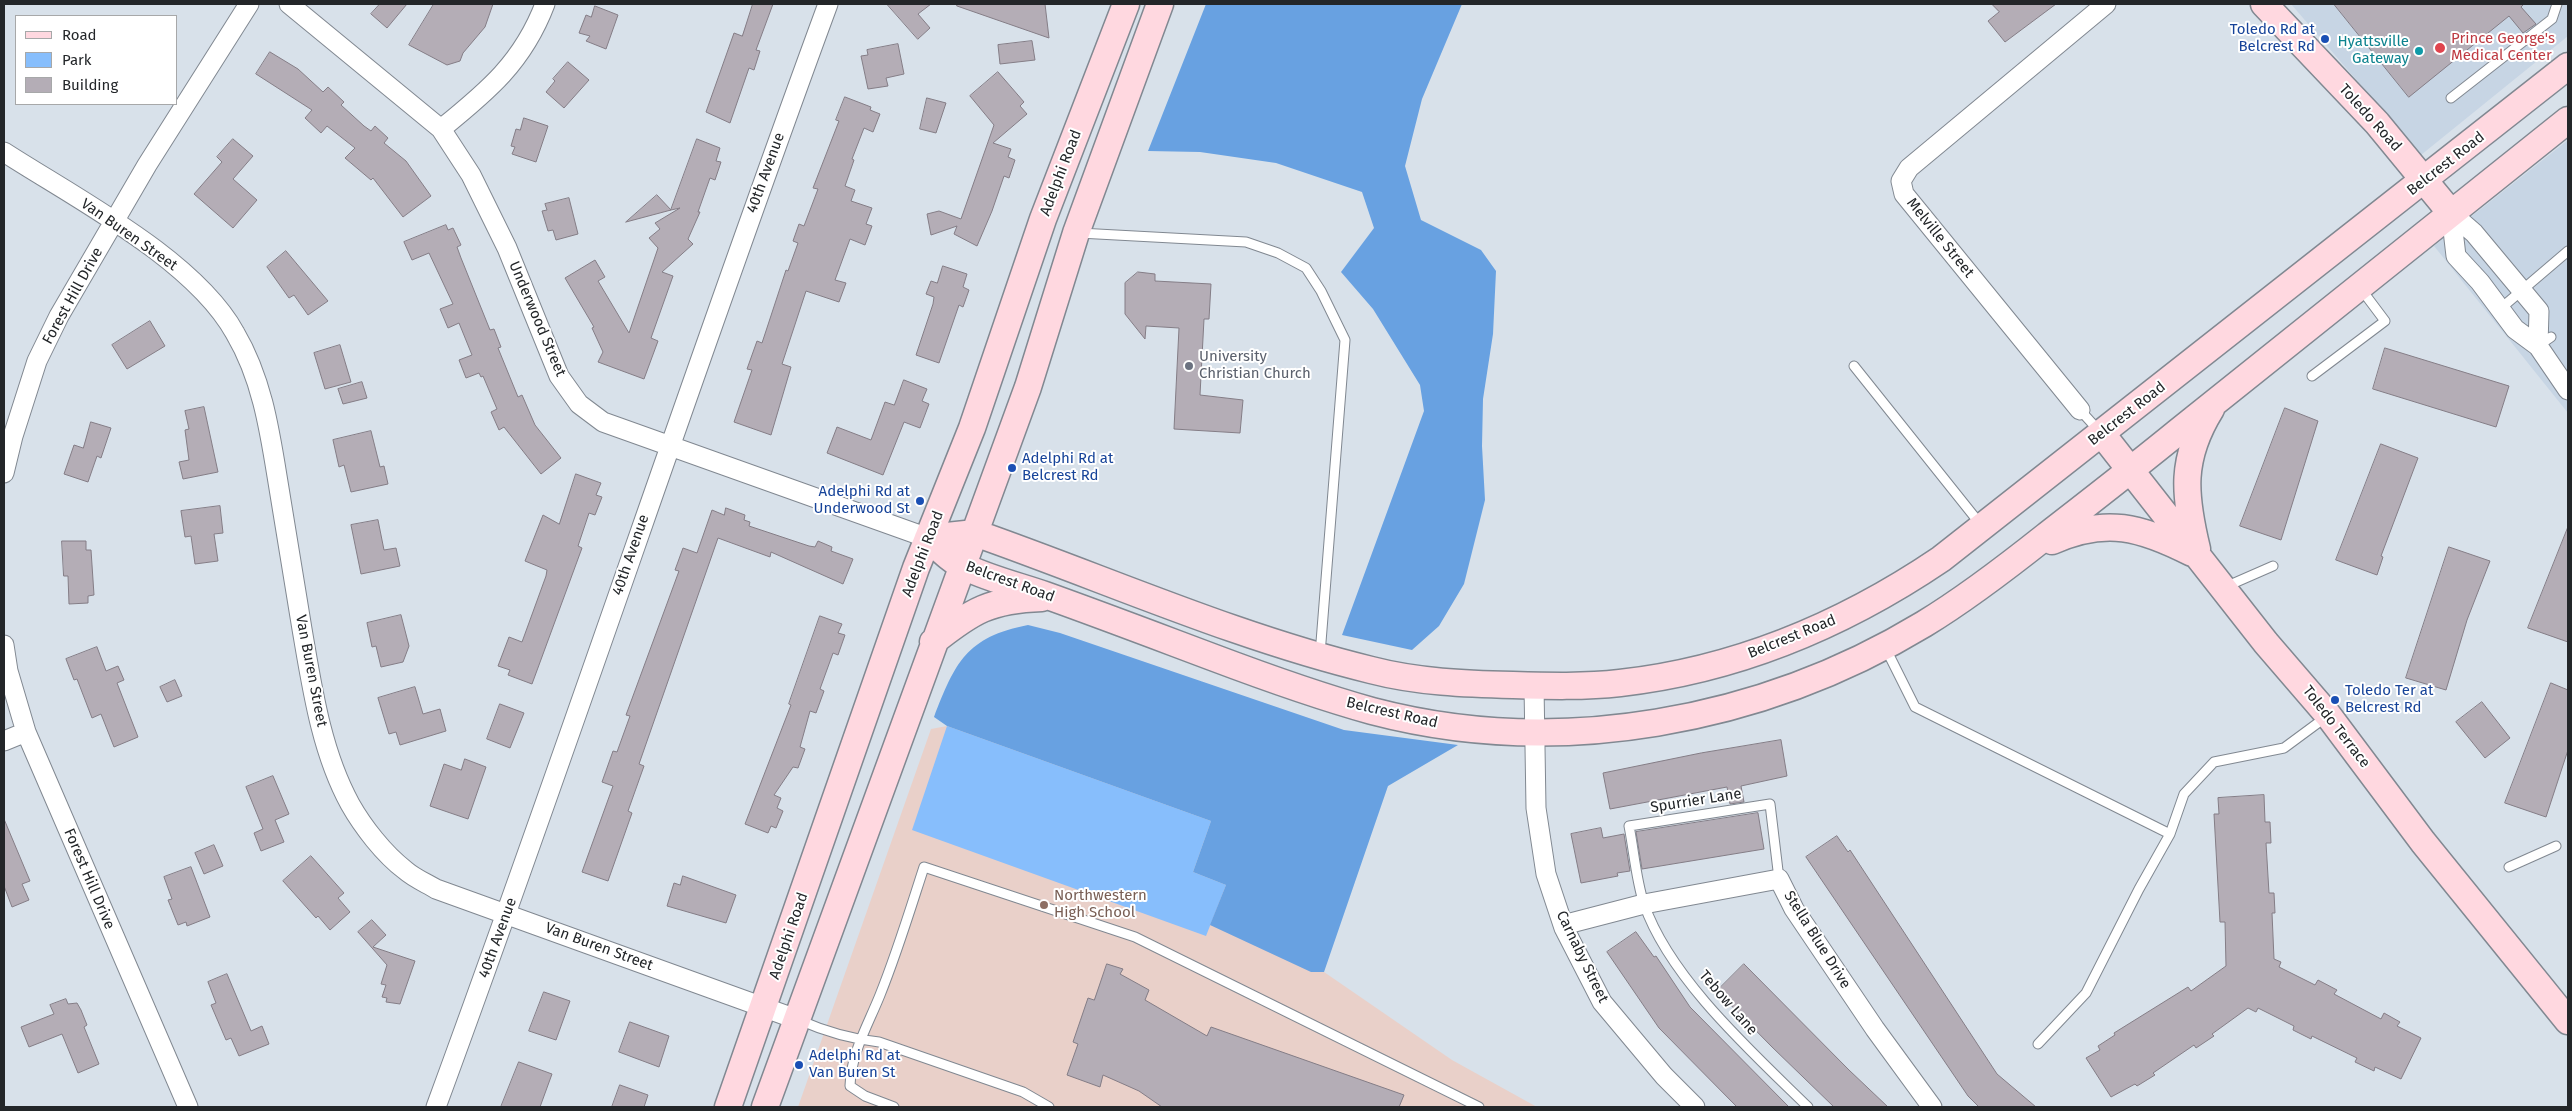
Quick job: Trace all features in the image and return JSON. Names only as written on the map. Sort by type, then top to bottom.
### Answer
[{"type":"main road","name":"Adelphi Road","points":[[728,1107],[928,538],[972,428],[1043,219],[1126,4]]},
{"type":"main road","points":[[765,1107],[961,566],[1028,387],[1076,233],[1160,4]]},
{"type":"main road","name":"Toledo Road","points":[[2264,4],[2377,123],[2451,213]]},
{"type":"main road","name":"Belcrest Road","points":[[928,538],[975,532],[1248,633],[1318,656],[1373,671],[1432,681],[1534,686],[1619,683],[1741,658],[1822,627],[1900,586],[1941,559],[2568,66]]},
{"type":"main road","name":"Belcrest Road","points":[[928,538],[961,566],[1052,597],[1269,678],[1376,712],[1435,724],[1534,732],[1587,731],[1688,718],[1748,702],[1802,684],[1920,627],[1949,609],[2131,470],[2568,120]]},
{"type":"main road","points":[[2199,557],[2186,494],[2187,475],[2201,426],[2217,401]]},
{"type":"main road","name":"Toledo Terrace","points":[[2102,434],[2266,644],[2328,715],[2424,842],[2566,1014]]},
{"type":"main road","points":[[2026,552],[2064,535],[2090,528],[2115,526],[2160,536],[2199,557]]},
{"type":"main road","points":[[933,643],[966,616],[983,608],[1012,599],[1052,597]]},
{"type":"street","name":"Forest Hill Drive","points":[[4,473],[13,436],[37,361],[59,316],[189,98],[250,4]]},
{"type":"street","name":"Underwood Street","points":[[289,4],[441,129],[471,175],[507,248],[559,376],[579,404],[603,422],[928,538]]},
{"type":"street","points":[[441,129],[492,87],[513,64],[537,25],[545,4]]},
{"type":"street","name":"40th Avenue","points":[[436,1107],[507,914],[751,213],[828,4]]},
{"type":"street","name":"Melville Street","points":[[2080,410],[1904,194],[1901,181],[1909,168],[2106,4]]},
{"type":"street","name":"Van Buren Street","points":[[4,152],[162,255],[204,292],[235,331],[251,364],[269,426],[313,694],[339,782],[367,829],[405,870],[436,889],[796,1019]]},
{"type":"street","points":[[2451,213],[2456,256],[2515,329],[2544,342],[2567,385]]},
{"type":"street","name":"Toledo Road","points":[[2451,213],[2474,233],[2539,311],[2544,342]]},
{"type":"street","name":"Forest Hill Drive","points":[[4,646],[8,671],[26,732],[188,1107]]},
{"type":"street","name":"Carnaby Street","points":[[1534,686],[1536,808],[1546,874],[1563,925],[1602,1002],[1664,1076],[1695,1107]]},
{"type":"street","points":[[4,741],[26,732]]},
{"type":"street","name":"Stella Blue Drive","points":[[1563,925],[1644,904],[1779,879],[1794,909],[1875,1029],[1932,1107]]},
{"type":"lane","points":[[2452,98],[2552,19],[2557,4]]},
{"type":"lane","points":[[1076,233],[1246,242],[1278,254],[1306,268],[1321,291],[1345,340],[1322,642],[1318,656]]},
{"type":"lane","points":[[2500,309],[2568,252]]},
{"type":"lane","points":[[2312,376],[2385,321],[2360,287]]},
{"type":"lane","points":[[1854,366],[1983,527]]},
{"type":"lane","points":[[2080,410],[2102,434]]},
{"type":"lane","points":[[2223,588],[2273,566]]},
{"type":"lane","points":[[1884,645],[1915,706],[2170,834]]},
{"type":"lane","points":[[2038,1044],[2086,993],[2135,896],[2170,834],[2184,794],[2214,762],[2284,748],[2328,715]]},
{"type":"lane","name":"Spurrier Lane","points":[[1644,904],[1629,826],[1770,804],[1779,879]]},
{"type":"lane","points":[[2509,867],[2556,846]]},
{"type":"lane","points":[[894,1107],[865,1096],[850,1086],[850,1073],[860,1040],[880,995],[924,867],[1135,937],[1468,1105],[1480,1107]]},
{"type":"lane","name":"Tebow Lane","points":[[1644,904],[1662,942],[1703,1000],[1808,1107]]},
{"type":"lane","points":[[796,1019],[816,1028],[860,1040],[879,1042],[1023,1092],[1049,1107]]},
{"type":"shaded area","points":[[1206,4],[1462,4],[1422,99],[1405,166],[1421,220],[1481,250],[1496,271],[1493,334],[1483,399],[1482,446],[1485,500],[1464,584],[1439,626],[1412,650],[1342,635],[1424,411],[1420,385],[1373,309],[1341,272],[1374,228],[1362,192],[1276,163],[1200,152],[1148,151]]},
{"type":"shaded area","points":[[2291,4],[2568,4],[2568,36],[2421,155]]},
{"type":"shaded area","points":[[2568,140],[2568,413],[2434,246]]},
{"type":"shaded area","points":[[1028,625],[1060,633],[1344,730],[1458,745],[1388,786],[1324,972],[1311,972],[1210,925],[1226,885],[1193,872],[1211,821],[947,726],[934,717],[949,682],[966,655],[990,637],[1007,630]]},
{"type":"shaded area","name":"Northwestern High School","points":[[947,726],[1211,821],[1193,872],[1226,885],[1311,972],[1324,972],[1452,1060],[1537,1107],[798,1107],[931,729]]},
{"type":"green space","points":[[947,726],[1211,821],[1193,872],[1226,885],[1206,936],[912,830]]},
{"type":"building","points":[[380,4],[407,4],[387,28],[371,14]]},
{"type":"building","points":[[434,4],[493,4],[485,27],[463,53],[460,61],[447,65],[409,45]]},
{"type":"building","points":[[753,4],[773,4],[756,50],[760,51],[754,70],[749,68],[730,123],[706,112],[734,33],[742,36]]},
{"type":"building","points":[[887,4],[931,4],[918,14],[930,28],[918,39]]},
{"type":"building","points":[[957,4],[1045,4],[1049,38],[957,6]]},
{"type":"building","points":[[1992,4],[2056,4],[2005,42],[1988,21],[1999,12]]},
{"type":"building","name":"Hyattsville Gateway","points":[[2334,4],[2524,4],[2521,7],[2536,24],[2523,33],[2509,16],[2409,97]]},
{"type":"building","points":[[595,6],[618,15],[606,49],[586,41],[590,36],[579,33],[586,15],[591,17]]},
{"type":"building","points":[[1032,41],[1035,60],[1000,64],[998,45]]},
{"type":"building","points":[[898,44],[904,74],[886,78],[888,86],[868,89],[861,56],[868,55],[867,50]]},
{"type":"building","points":[[270,52],[298,69],[323,92],[328,87],[344,102],[341,105],[371,131],[375,126],[388,138],[384,143],[406,161],[431,196],[403,217],[373,178],[371,180],[345,158],[355,148],[327,126],[321,133],[305,118],[312,110],[256,74]]},
{"type":"building","points":[[568,62],[589,80],[564,108],[546,92],[555,81],[553,79]]},
{"type":"building","points":[[998,72],[1024,102],[1020,106],[1027,114],[993,143],[1011,149],[1008,157],[1015,160],[1009,178],[1004,176],[977,246],[954,234],[957,226],[931,235],[927,214],[939,211],[961,219],[994,125],[970,96]]},
{"type":"building","points":[[845,97],[871,107],[870,110],[880,114],[873,132],[864,128],[852,159],[854,160],[845,186],[855,190],[851,201],[872,208],[866,224],[872,226],[865,245],[850,239],[835,280],[846,283],[839,302],[806,291],[782,364],[791,367],[771,435],[734,422],[752,370],[747,369],[757,341],[762,343],[786,270],[788,271],[798,243],[793,241],[799,224],[804,226],[818,189],[813,188],[839,121],[836,120]]},
{"type":"building","points":[[927,98],[946,103],[936,133],[920,129]]},
{"type":"building","points":[[524,118],[548,126],[536,162],[512,154],[515,147],[511,146],[516,129],[520,130]]},
{"type":"building","points":[[233,139],[253,156],[233,179],[257,200],[233,228],[194,194],[222,162],[217,157]]},
{"type":"building","points":[[697,139],[720,148],[716,161],[721,162],[715,180],[710,178],[698,212],[700,212],[688,239],[693,244],[662,272],[673,276],[651,338],[658,341],[644,379],[598,362],[603,352],[592,328],[594,327],[565,278],[595,260],[605,277],[598,281],[629,333],[658,248],[649,238],[660,229],[655,223],[680,208],[671,210]]},
{"type":"building","points":[[657,195],[671,210],[626,222]]},
{"type":"building","points":[[569,198],[578,234],[556,240],[553,230],[548,231],[542,211],[547,210],[545,204]]},
{"type":"building","points":[[446,225],[448,230],[453,228],[461,245],[457,247],[461,258],[490,330],[494,329],[501,347],[498,348],[518,397],[522,395],[535,425],[561,458],[541,474],[504,427],[499,430],[491,412],[497,409],[483,376],[481,377],[479,373],[466,378],[459,360],[472,355],[459,323],[448,328],[440,309],[453,304],[429,253],[412,260],[404,242]]},
{"type":"building","points":[[286,251],[328,301],[308,315],[294,295],[289,298],[267,267]]},
{"type":"building","points":[[943,266],[967,274],[963,287],[969,290],[963,307],[959,305],[939,363],[916,355],[933,304],[934,297],[926,294],[931,281],[937,283]]},
{"type":"building","name":"University Christian Church","points":[[1138,272],[1155,274],[1155,281],[1211,284],[1209,319],[1204,319],[1200,395],[1243,400],[1240,433],[1174,429],[1179,328],[1146,326],[1145,339],[1125,314],[1125,283]]},
{"type":"building","points":[[150,321],[165,346],[127,369],[112,345]]},
{"type":"building","points":[[340,345],[351,382],[325,389],[314,353]]},
{"type":"building","points":[[2385,348],[2509,386],[2496,427],[2373,389]]},
{"type":"building","points":[[904,380],[927,389],[922,401],[929,404],[920,428],[904,422],[883,475],[827,453],[837,427],[871,440],[885,402],[894,405]]},
{"type":"building","points":[[362,382],[367,398],[343,404],[338,389]]},
{"type":"building","points":[[204,407],[218,472],[183,479],[179,462],[189,460],[185,430],[189,429],[185,411]]},
{"type":"building","points":[[2285,408],[2318,421],[2281,540],[2240,526]]},
{"type":"building","points":[[91,422],[111,428],[101,458],[97,456],[88,482],[64,474],[74,445],[83,448]]},
{"type":"building","points":[[371,431],[380,467],[384,466],[388,484],[351,492],[344,465],[339,467],[333,440]]},
{"type":"building","points":[[2381,444],[2418,458],[2381,556],[2383,557],[2377,575],[2336,560]]},
{"type":"building","points":[[576,474],[601,483],[596,495],[602,497],[595,515],[589,513],[578,546],[582,548],[532,684],[508,675],[510,670],[498,666],[509,637],[522,642],[546,576],[547,570],[525,561],[543,515],[559,524]]},
{"type":"building","points":[[220,506],[223,533],[214,534],[218,561],[195,564],[191,536],[185,537],[181,511]]},
{"type":"building","points":[[726,508],[745,515],[744,520],[750,522],[749,526],[809,546],[815,547],[818,541],[832,547],[831,551],[853,559],[843,584],[771,552],[770,557],[718,538],[639,764],[644,766],[628,811],[632,813],[608,881],[582,872],[613,786],[602,782],[613,751],[617,752],[630,716],[626,715],[679,571],[675,570],[683,548],[697,553],[712,510],[724,515]]},
{"type":"building","points":[[378,520],[384,550],[396,548],[400,566],[361,574],[351,525]]},
{"type":"building","points":[[2568,527],[2568,642],[2528,628]]},
{"type":"building","points":[[62,541],[86,541],[86,550],[91,550],[94,595],[88,596],[88,603],[69,604],[68,576],[64,576]]},
{"type":"building","points":[[2449,547],[2490,561],[2467,620],[2446,690],[2406,678]]},
{"type":"building","points":[[401,615],[409,646],[403,662],[381,667],[376,646],[372,647],[367,623]]},
{"type":"building","points":[[820,616],[842,624],[838,633],[845,635],[838,655],[833,653],[820,689],[824,691],[816,713],[810,711],[800,747],[805,749],[798,768],[793,767],[774,795],[781,798],[777,808],[783,811],[776,828],[771,826],[768,833],[745,824],[791,705],[789,704]]},
{"type":"building","points":[[97,647],[106,671],[118,666],[124,680],[117,683],[138,737],[114,747],[101,714],[92,718],[77,679],[74,680],[66,659]]},
{"type":"building","points":[[175,680],[182,696],[167,702],[160,687]]},
{"type":"building","points":[[2551,683],[2568,690],[2568,750],[2546,817],[2505,803]]},
{"type":"building","points":[[415,687],[423,714],[440,709],[446,731],[400,745],[396,732],[389,734],[378,698]]},
{"type":"building","points":[[2482,702],[2510,738],[2485,758],[2456,722]]},
{"type":"building","points":[[500,704],[524,713],[510,748],[487,739]]},
{"type":"building","points":[[1781,740],[1787,776],[1741,786],[1744,802],[1730,804],[1727,787],[1610,809],[1603,773],[1701,753]]},
{"type":"building","points":[[465,759],[486,767],[468,819],[430,806],[444,764],[461,770]]},
{"type":"building","points":[[273,776],[289,814],[275,820],[284,842],[261,851],[254,833],[263,829],[246,787]]},
{"type":"building","points":[[2264,795],[2265,822],[2270,822],[2271,843],[2266,843],[2269,893],[2274,893],[2275,913],[2272,913],[2274,959],[2281,962],[2279,967],[2315,985],[2318,980],[2337,990],[2334,994],[2381,1019],[2384,1013],[2400,1022],[2397,1026],[2421,1038],[2401,1079],[2375,1067],[2374,1071],[2355,1062],[2357,1058],[2312,1036],[2311,1039],[2293,1030],[2294,1026],[2258,1008],[2256,1012],[2248,1008],[2212,1034],[2214,1036],[2196,1048],[2194,1045],[2153,1073],[2155,1075],[2137,1086],[2135,1084],[2111,1097],[2086,1058],[2100,1050],[2098,1046],[2115,1035],[2114,1033],[2188,987],[2191,991],[2226,966],[2225,922],[2220,922],[2214,814],[2219,814],[2218,798]]},
{"type":"building","points":[[1758,813],[1764,849],[1642,869],[1636,832]]},
{"type":"building","points":[[4,819],[30,881],[22,884],[29,900],[12,907],[4,886]]},
{"type":"building","points":[[1601,828],[1603,838],[1624,834],[1630,871],[1617,873],[1618,876],[1581,883],[1571,834]]},
{"type":"building","points":[[1837,836],[1848,852],[1850,850],[1997,1074],[2036,1107],[1979,1107],[1968,1096],[1806,857]]},
{"type":"building","points":[[214,845],[223,866],[204,874],[195,853]]},
{"type":"building","points":[[311,856],[344,893],[338,898],[350,912],[330,930],[318,916],[316,918],[283,881]]},
{"type":"building","points":[[191,867],[210,917],[187,926],[186,922],[178,925],[168,900],[172,899],[164,877]]},
{"type":"building","points":[[683,876],[736,895],[726,923],[667,906],[674,883],[680,885]]},
{"type":"building","points":[[372,920],[386,935],[373,947],[415,961],[400,1004],[386,1002],[387,998],[382,997],[386,985],[381,984],[387,965],[358,932]]},
{"type":"building","points":[[1636,932],[1654,957],[1656,956],[1690,1007],[1789,1107],[1737,1107],[1659,1028],[1607,952]]},
{"type":"building","name":"Northwestern High School","points":[[1107,964],[1123,969],[1120,974],[1149,990],[1145,1000],[1207,1036],[1211,1027],[1404,1095],[1399,1107],[1162,1107],[1139,1091],[1103,1075],[1100,1087],[1067,1075],[1078,1044],[1073,1042],[1088,998],[1094,1000]]},
{"type":"building","points":[[1744,964],[1888,1107],[1834,1107],[1772,1047],[1717,991]]},
{"type":"building","points":[[227,974],[251,1031],[262,1026],[269,1044],[239,1056],[231,1038],[226,1040],[211,1005],[216,1003],[208,982]]},
{"type":"building","points":[[544,992],[570,1001],[556,1040],[529,1031]]},
{"type":"building","points":[[66,999],[68,1004],[77,1003],[81,1010],[87,1025],[84,1027],[99,1064],[78,1073],[62,1034],[29,1047],[21,1027],[54,1014],[50,1005]]},
{"type":"building","points":[[630,1022],[669,1036],[659,1067],[619,1052]]},
{"type":"building","points":[[519,1062],[552,1074],[540,1107],[501,1107]]},
{"type":"building","points":[[620,1085],[648,1095],[644,1107],[612,1107]]},
{"type":"place","name":"Toledo Rd at Belcrest Rd","points":[[2325,39]]},
{"type":"place","name":"Prince George's Medical Center","points":[[2440,48]]},
{"type":"place","name":"Hyattsville Gateway","points":[[2419,51]]},
{"type":"place","name":"University Christian Church","points":[[1189,366]]},
{"type":"place","name":"Adelphi Rd at Belcrest Rd","points":[[1012,468]]},
{"type":"place","name":"Adelphi Rd at Underwood St","points":[[920,501]]},
{"type":"place","name":"Toledo Ter at Belcrest Rd","points":[[2335,700]]},
{"type":"place","name":"Northwestern High School","points":[[1044,905]]},
{"type":"place","name":"Adelphi Rd at Van Buren St","points":[[799,1065]]}]
